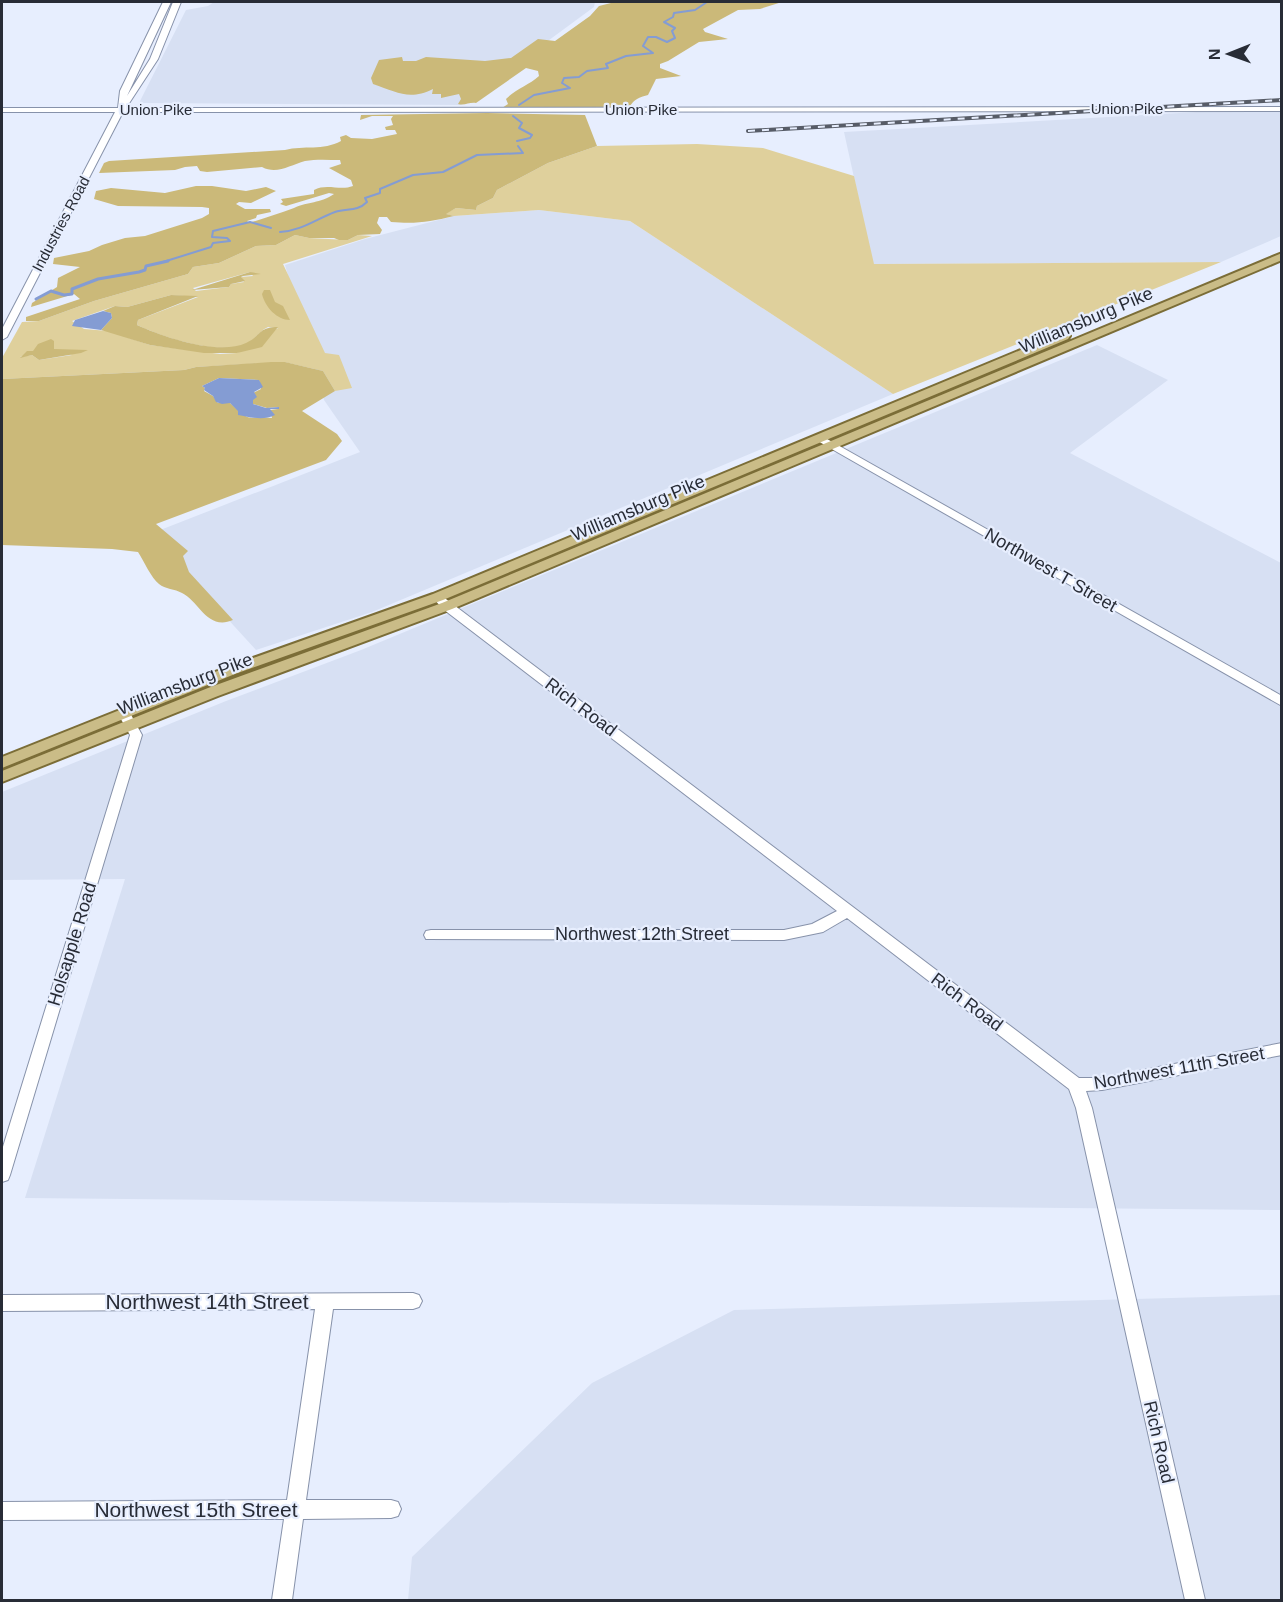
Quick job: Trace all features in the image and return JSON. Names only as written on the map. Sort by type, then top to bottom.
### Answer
[{"type":"main road","name":"Williamsburg Pike","points":[[2,763],[348,644],[442,601],[820,438],[1281,246]]},
{"type":"main road","name":"Williamsburg Pike","points":[[442,601],[833,446],[1281,256]]},
{"type":"main road","name":"Williamsburg Pike","points":[[2,777],[127,720]]},
{"type":"street","name":"Industries Road","points":[[120,110],[124,91],[167,2]]},
{"type":"street","name":"Industries Road","points":[[2,337],[120,110],[144,80],[165,38],[177,2]]},
{"type":"street","name":"Union Pike","points":[[2,110],[1281,109]]},
{"type":"street","name":"Northwest T Street","points":[[820,438],[1281,702]]},
{"type":"street","name":"Rich Road","points":[[442,601],[1077,1085],[1195,1600]]},
{"type":"street","name":"Holsapple Road","points":[[2,1175],[136,735],[127,720]]},
{"type":"street","name":"Northwest 12th Street","points":[[431,935],[784,934],[807,932],[828,925],[847,911]]},
{"type":"street","name":"Northwest 11th Street","points":[[1077,1085],[1102,1084],[1281,1049]]},
{"type":"street","name":"Northwest 14th Street","points":[[2,1303],[413,1301]]},
{"type":"street","points":[[282,1600],[325,1302]]},
{"type":"street","name":"Northwest 15th Street","points":[[2,1511],[391,1509]]},
{"type":"shaded area","points":[[214,2],[595,2],[594,7],[461,105],[139,103],[186,10],[208,6]]},
{"type":"shaded area","points":[[615,2],[782,2],[760,9],[738,10],[703,29],[705,32],[728,39],[699,42],[660,64],[660,68],[681,76],[656,79],[648,95],[635,100],[630,107],[502,108],[508,104],[506,99],[539,76],[538,71],[526,68],[476,103],[463,105],[458,104],[461,99],[459,94],[441,98],[441,94],[432,94],[433,89],[425,93],[403,94],[373,84],[371,78],[379,60],[402,57],[403,61],[416,61],[426,57],[485,61],[511,58],[538,39],[555,41],[590,16],[599,6]]},
{"type":"shaded area","points":[[1197,112],[1281,112],[1281,236],[1221,262],[873,264],[844,132]]},
{"type":"shaded area","points":[[487,113],[585,115],[597,146],[548,163],[497,190],[493,198],[477,206],[476,210],[456,208],[446,214],[454,216],[416,223],[391,222],[387,217],[379,217],[377,223],[382,230],[380,234],[358,235],[348,240],[295,235],[276,245],[256,246],[219,263],[193,267],[188,274],[94,301],[39,321],[26,321],[26,317],[80,299],[74,294],[31,307],[32,303],[57,287],[58,278],[80,267],[53,264],[54,258],[89,251],[125,238],[145,236],[209,214],[209,208],[202,207],[118,206],[94,199],[96,191],[111,188],[165,193],[196,186],[212,186],[246,191],[266,187],[276,191],[251,203],[236,204],[245,209],[270,209],[271,212],[257,215],[256,218],[247,221],[249,223],[334,194],[329,193],[286,206],[280,204],[283,202],[281,199],[314,194],[314,190],[324,187],[353,186],[351,180],[329,168],[341,164],[340,160],[305,161],[273,170],[262,167],[207,172],[200,171],[197,166],[175,170],[99,173],[104,163],[320,147],[341,141],[340,137],[346,135],[351,138],[372,139],[397,134],[395,130],[386,130],[385,127],[393,125],[391,119],[393,116],[372,116],[360,120],[361,115]]},
{"type":"shaded area","points":[[697,144],[763,148],[854,176],[874,264],[1221,262],[893,394],[630,221],[539,210],[454,216],[445,214],[456,208],[476,210],[477,206],[493,198],[497,190],[548,163],[597,146]]},
{"type":"shaded area","points":[[539,210],[630,221],[893,394],[372,612],[256,650],[150,534],[360,452],[324,400],[285,265],[365,239],[454,216]]},
{"type":"shaded area","points":[[295,235],[348,240],[358,235],[372,236],[283,264],[325,353],[339,355],[352,388],[335,391],[323,371],[284,362],[196,367],[184,370],[2,379],[2,358],[22,322],[39,321],[94,301],[188,274],[193,267],[219,263],[256,246],[276,245]],"holes":[[[250,272],[253,276],[241,277],[244,282],[231,284],[229,287],[196,291],[193,288]],[[171,295],[198,297],[138,320],[137,325],[161,335],[206,346],[234,347],[246,344],[268,327],[278,328],[237,353],[220,354],[150,345],[108,331],[84,329],[72,321],[115,306],[127,307]],[[52,344],[53,349],[72,355],[39,360],[32,355],[20,357]]]},
{"type":"shaded area","points":[[250,272],[261,274],[243,276],[241,277],[245,281],[231,284],[229,287],[192,290]]},
{"type":"shaded area","points":[[264,290],[270,290],[275,302],[283,306],[290,320],[281,318],[269,308],[262,294]]},
{"type":"shaded area","points":[[171,295],[198,296],[138,320],[137,325],[161,335],[191,343],[221,347],[246,343],[263,330],[278,327],[262,347],[237,353],[204,353],[150,345],[101,330],[112,318],[111,313],[103,311],[115,306],[127,307]]},
{"type":"shaded area","points":[[51,339],[54,341],[54,349],[88,350],[39,360],[32,355],[20,358],[27,351],[33,351],[38,344]]},
{"type":"shaded area","points":[[1097,345],[1168,380],[1070,453],[1281,563],[1281,1210],[25,1198],[125,879],[2,880],[2,792],[226,701],[361,650]]},
{"type":"shaded area","points":[[285,362],[323,371],[335,391],[302,411],[337,434],[342,441],[326,460],[156,524],[188,551],[183,556],[189,572],[233,620],[216,622],[204,614],[188,597],[159,584],[150,574],[138,552],[2,545],[2,379],[184,370],[196,367]],"holes":[[[219,378],[259,380],[261,389],[253,393],[253,404],[267,408],[279,407],[270,410],[272,418],[245,416],[230,403],[218,403],[213,396],[204,391],[205,388],[202,386]]]},
{"type":"shaded area","points":[[1281,1295],[1281,1600],[408,1600],[412,1557],[592,1383],[734,1310]]},
{"type":"water","points":[[103,311],[111,313],[112,318],[101,330],[72,326],[75,320]]},
{"type":"water","points":[[219,378],[259,380],[263,387],[254,392],[257,397],[253,400],[253,404],[266,408],[279,407],[279,409],[270,409],[275,415],[266,418],[238,415],[238,411],[230,403],[216,402],[213,396],[204,390],[202,386]]},
{"type":"waterway","points":[[519,105],[534,95],[570,88],[562,83],[564,78],[579,77],[587,71],[608,68],[606,64],[626,56],[653,53],[643,46],[648,37],[656,37],[667,42],[675,38],[672,31],[675,28],[664,22],[673,17],[674,13],[695,10],[707,2]]},
{"type":"waterway","points":[[513,116],[522,123],[519,128],[532,135],[530,138],[517,141]]},
{"type":"waterway","points":[[280,232],[302,227],[335,212],[356,209],[367,202],[365,198],[380,193],[380,189],[413,175],[443,172],[477,155],[523,153],[518,146]]},
{"type":"waterway","points":[[163,262],[211,247],[213,243],[230,241],[227,238],[212,237],[213,231],[250,222],[271,228]]},
{"type":"waterway","points":[[36,299],[51,291],[64,295],[72,294],[72,289],[98,279],[139,272],[145,270],[146,266],[168,261]]},
{"type":"railway","points":[[748,131],[1282,100]]}]
